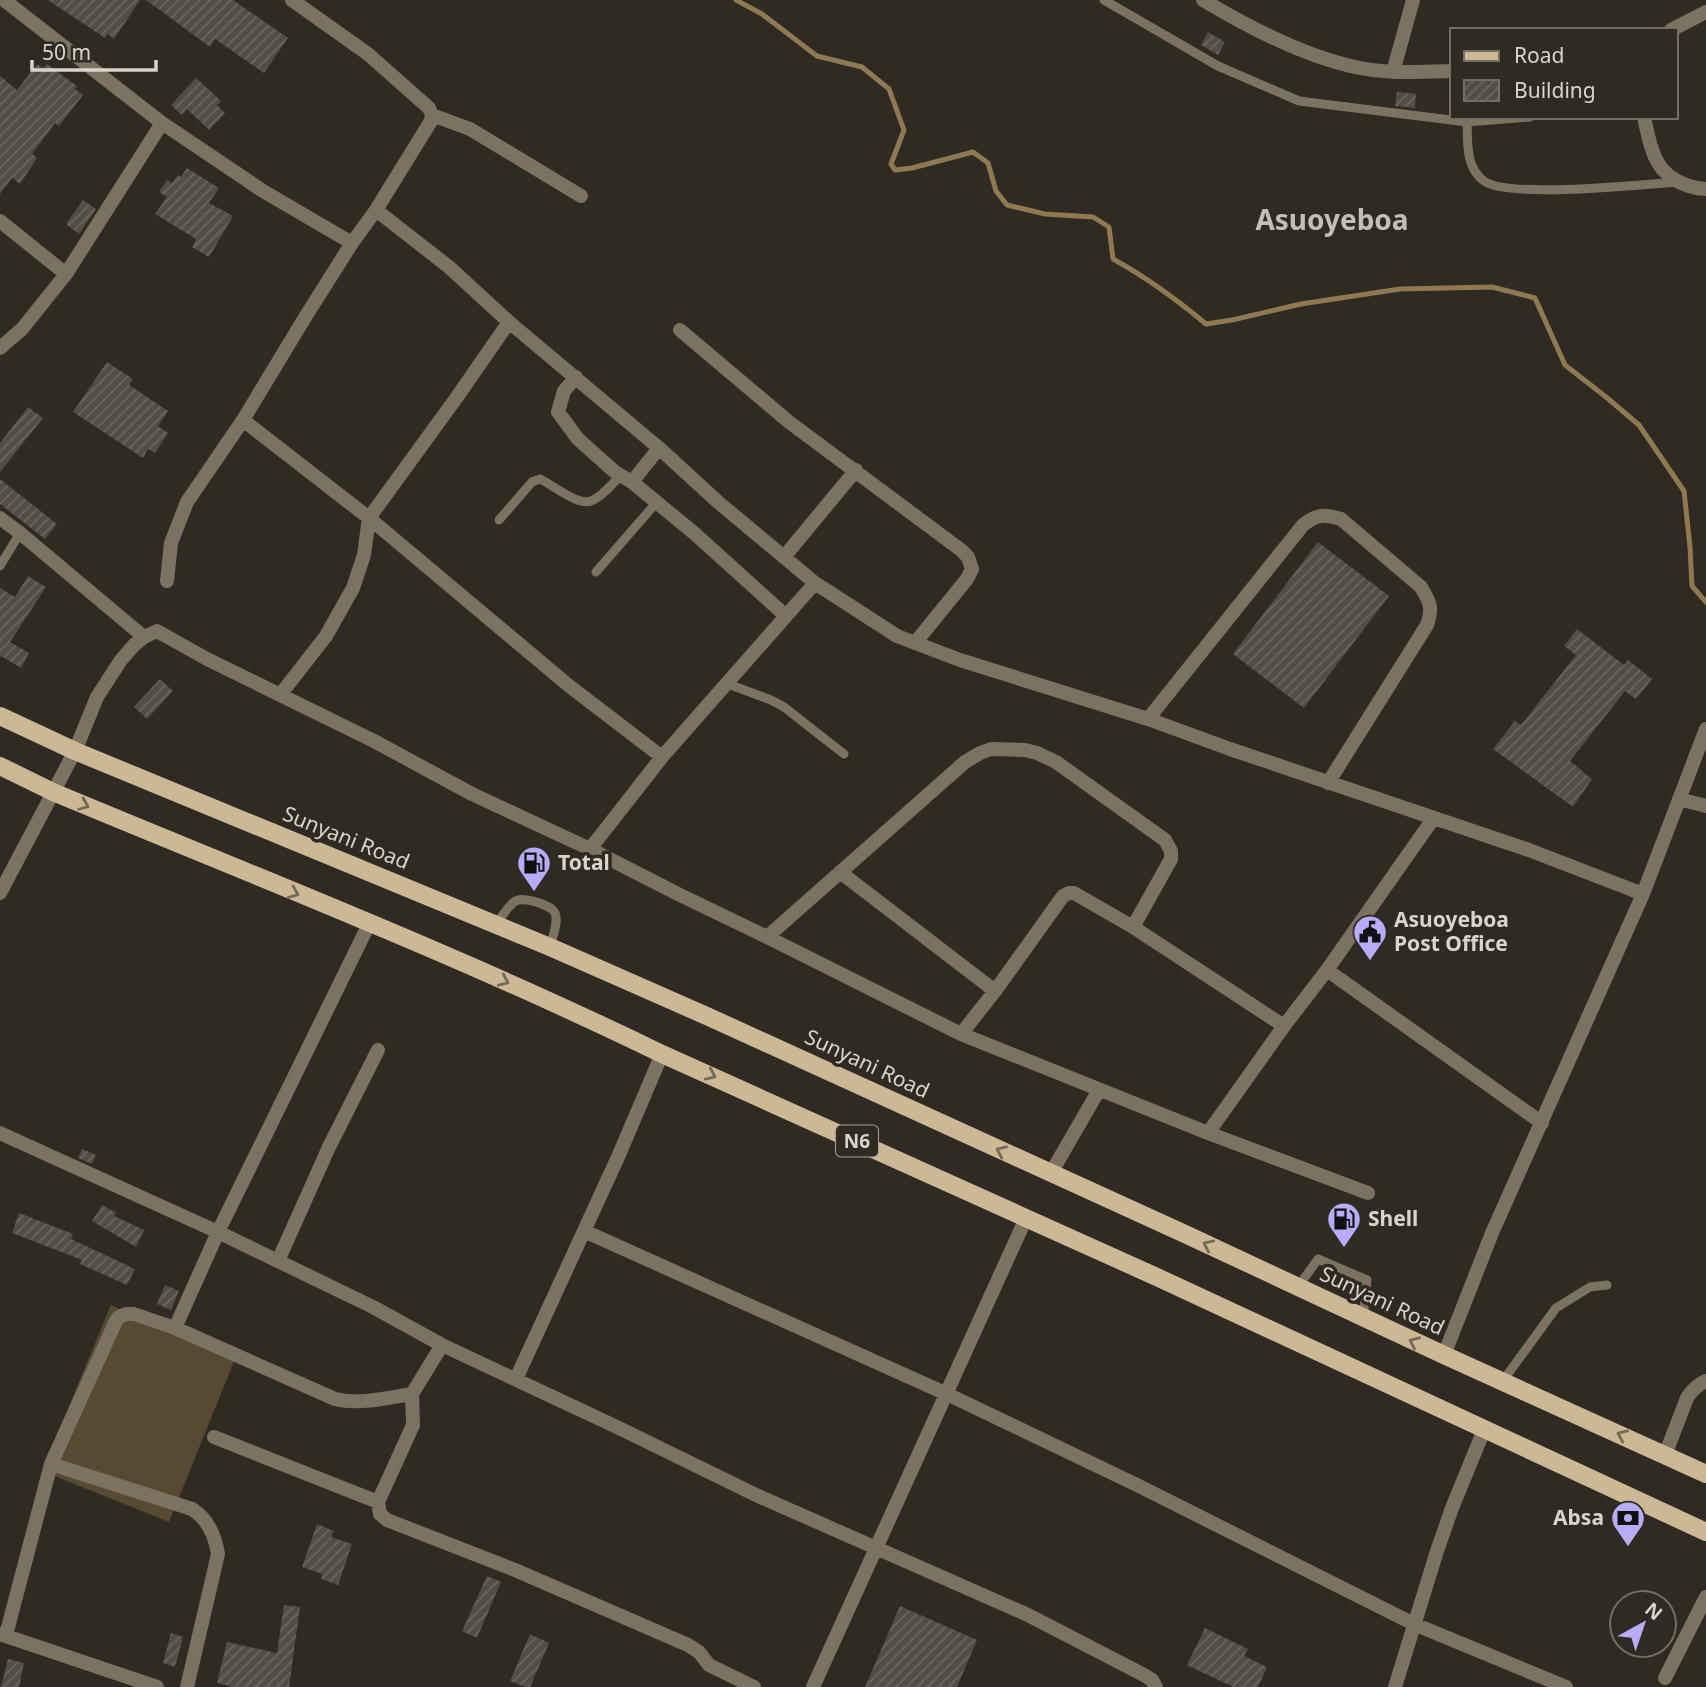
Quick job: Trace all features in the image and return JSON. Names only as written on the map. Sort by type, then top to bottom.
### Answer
[{"type":"main road","name":"Sunyani Road","points":[[0,716],[75,751],[550,947],[709,1017],[1706,1474]]},
{"type":"main road","name":"N6","points":[[0,766],[53,792],[583,1015],[662,1054],[1171,1283],[1706,1532]]},
{"type":"street","points":[[4,0],[162,123],[263,191],[352,243]]},
{"type":"street","points":[[167,581],[171,543],[187,502],[243,420],[303,319],[376,210],[431,121],[429,108],[368,54],[292,0]]},
{"type":"street","points":[[1203,0],[1232,17],[1314,56],[1356,67],[1393,72],[1450,71]]},
{"type":"street","points":[[1393,72],[1413,0]]},
{"type":"street","points":[[1675,28],[1706,12]]},
{"type":"street","points":[[432,115],[470,129],[581,196]]},
{"type":"street","points":[[1645,119],[1655,158],[1666,172],[1678,182],[1706,189]]},
{"type":"street","points":[[0,348],[22,329],[66,274],[162,123]]},
{"type":"street","points":[[376,210],[449,267],[509,322],[815,583],[897,636],[960,660],[1148,719],[1328,783],[1530,850],[1643,894]]},
{"type":"street","points":[[0,221],[66,274]]},
{"type":"street","points":[[280,695],[326,636],[353,588],[364,555],[369,518],[509,322]]},
{"type":"street","points":[[680,330],[789,422],[968,557],[972,569],[967,579],[915,643]]},
{"type":"street","points":[[576,377],[564,391],[558,412],[578,439],[711,548],[786,616]]},
{"type":"street","points":[[243,420],[369,518],[568,685],[662,757]]},
{"type":"street","points":[[627,479],[659,448]]},
{"type":"street","points":[[784,557],[856,470]]},
{"type":"street","points":[[1148,719],[1303,525],[1313,518],[1327,515],[1341,519],[1421,587],[1429,599],[1431,614],[1427,625],[1328,783]]},
{"type":"street","points":[[0,519],[144,637]]},
{"type":"street","points":[[590,849],[662,757],[815,583]]},
{"type":"street","points":[[0,893],[75,751],[97,697],[134,645],[157,631],[472,794],[590,849],[961,1034],[1208,1133],[1367,1193]]},
{"type":"street","points":[[1444,1356],[1492,1233],[1643,894],[1706,729]]},
{"type":"street","points":[[767,937],[965,762],[980,752],[991,749],[1025,750],[1056,762],[1165,841],[1171,851],[1171,859],[1133,927]]},
{"type":"street","points":[[1679,799],[1706,806]]},
{"type":"street","points":[[1208,1133],[1433,819]]},
{"type":"street","points":[[840,872],[995,990]]},
{"type":"street","points":[[961,1034],[1063,896],[1074,892],[1133,927],[1284,1026]]},
{"type":"street","points":[[175,1328],[218,1232],[369,924]]},
{"type":"street","points":[[1326,970],[1542,1123]]},
{"type":"street","points":[[278,1261],[329,1147],[378,1050]]},
{"type":"street","points":[[516,1378],[662,1054]]},
{"type":"street","points":[[1051,1173],[1099,1090]]},
{"type":"street","points":[[0,1133],[218,1232],[373,1307],[442,1345],[516,1378],[756,1496],[1028,1615],[1144,1675],[1152,1685]]},
{"type":"street","points":[[813,1687],[1026,1218]]},
{"type":"street","points":[[584,1231],[947,1394],[1137,1485],[1414,1624],[1566,1687]]},
{"type":"street","points":[[157,1687],[3,1635],[51,1464],[119,1317],[134,1314],[175,1328],[335,1399],[358,1401],[412,1394]]},
{"type":"street","points":[[442,1345],[412,1394],[413,1425],[378,1502],[380,1514],[387,1520],[515,1570],[688,1645],[699,1652],[709,1664],[754,1687]]},
{"type":"street","points":[[1665,1455],[1687,1398],[1692,1390],[1706,1381]]},
{"type":"street","points":[[1395,1687],[1452,1508],[1484,1430]]},
{"type":"street","points":[[214,1437],[378,1502]]},
{"type":"street","points":[[51,1464],[192,1509],[209,1525],[218,1554],[187,1687]]},
{"type":"street","points":[[1665,1678],[1706,1597]]},
{"type":"lane","points":[[1104,0],[1218,66],[1299,101],[1467,122],[1505,119]]},
{"type":"lane","points":[[1467,122],[1468,156],[1474,170],[1484,181],[1495,187],[1554,190],[1678,182]]},
{"type":"lane","points":[[499,520],[533,482],[540,479],[580,502],[589,502],[627,479]]},
{"type":"lane","points":[[596,572],[656,503]]},
{"type":"lane","points":[[0,566],[20,533]]},
{"type":"lane","points":[[728,684],[784,707],[844,754]]},
{"type":"lane","points":[[496,925],[513,902],[520,898],[528,899],[552,909],[556,915],[550,947]]},
{"type":"lane","points":[[1298,1287],[1318,1259],[1367,1280],[1363,1318]]},
{"type":"lane","points":[[1502,1382],[1556,1308],[1590,1287],[1607,1285]]},
{"type":"shaded area","points":[[111,1305],[235,1359],[169,1522],[42,1471]]},
{"type":"building","points":[[48,0],[140,0],[114,39],[108,34],[105,38]]},
{"type":"building","points":[[146,0],[233,0],[288,38],[264,73],[215,39],[210,47]]},
{"type":"building","points":[[1208,32],[1225,42],[1218,55],[1201,45]]},
{"type":"building","points":[[37,64],[43,68],[47,64],[77,86],[75,89],[83,95],[59,126],[55,123],[32,154],[37,158],[20,184],[12,178],[0,194],[0,76],[17,90]]},
{"type":"building","points":[[196,78],[221,101],[217,105],[225,113],[209,130],[187,109],[182,115],[171,105]]},
{"type":"building","points":[[1397,92],[1416,94],[1415,108],[1395,106]]},
{"type":"building","points":[[187,168],[219,188],[209,203],[233,216],[209,257],[192,247],[196,239],[155,214],[167,197],[159,192],[167,180],[172,183],[178,175],[181,177]]},
{"type":"building","points":[[83,200],[96,209],[79,234],[66,224]]},
{"type":"building","points":[[107,362],[133,379],[129,385],[168,411],[158,426],[168,433],[155,453],[148,449],[143,458],[73,412]]},
{"type":"building","points":[[28,407],[43,418],[0,472],[0,443]]},
{"type":"building","points":[[0,479],[57,524],[45,539],[0,504]]},
{"type":"building","points":[[1318,542],[1389,596],[1304,708],[1233,654]]},
{"type":"building","points":[[28,576],[46,587],[10,642],[29,653],[21,668],[1,656],[0,658],[0,588],[15,597]]},
{"type":"building","points":[[1577,629],[1624,665],[1628,660],[1652,679],[1636,699],[1625,691],[1570,761],[1592,779],[1573,807],[1493,749],[1515,721],[1521,725],[1576,655],[1564,646]]},
{"type":"building","points":[[160,679],[173,691],[147,719],[134,707]]},
{"type":"building","points":[[82,1149],[96,1155],[92,1164],[78,1158]]},
{"type":"building","points":[[102,1205],[116,1213],[114,1216],[144,1230],[136,1247],[92,1221]]},
{"type":"building","points":[[19,1213],[73,1234],[71,1239],[135,1269],[127,1285],[80,1264],[82,1260],[12,1233]]},
{"type":"building","points":[[165,1285],[179,1291],[171,1310],[157,1304]]},
{"type":"building","points":[[317,1524],[334,1531],[331,1537],[352,1544],[338,1585],[321,1579],[322,1574],[302,1567]]},
{"type":"building","points":[[487,1576],[501,1582],[477,1638],[462,1631]]},
{"type":"building","points":[[284,1605],[300,1607],[289,1687],[233,1687],[217,1683],[227,1642],[277,1653]]},
{"type":"building","points":[[900,1606],[977,1640],[957,1687],[865,1687]]},
{"type":"building","points":[[1205,1628],[1248,1649],[1244,1656],[1267,1667],[1258,1687],[1233,1687],[1187,1665]]},
{"type":"building","points":[[171,1633],[183,1637],[175,1667],[163,1663]]},
{"type":"building","points":[[530,1634],[549,1643],[530,1687],[525,1687],[510,1681]]},
{"type":"building","points":[[8,1659],[24,1663],[19,1687],[1,1687]]},
{"type":"waterway","points":[[736,0],[762,14],[817,56],[862,67],[889,89],[904,130],[891,164],[895,170],[973,152],[988,163],[996,191],[1007,205],[1045,214],[1093,217],[1109,227],[1113,259],[1161,289],[1206,324],[1301,304],[1400,289],[1492,287],[1535,298],[1565,365],[1639,425],[1684,491],[1692,586],[1706,602]]},
{"type":"place","name":"Total","points":[[534,893]]},
{"type":"place","name":"Asuoyeboa Post Office","points":[[1370,962]]},
{"type":"place","name":"Shell","points":[[1344,1249]]},
{"type":"place","name":"Absa","points":[[1628,1548]]},
{"type":"district","name":"Asuoyeboa","points":[[1332,220]]}]
